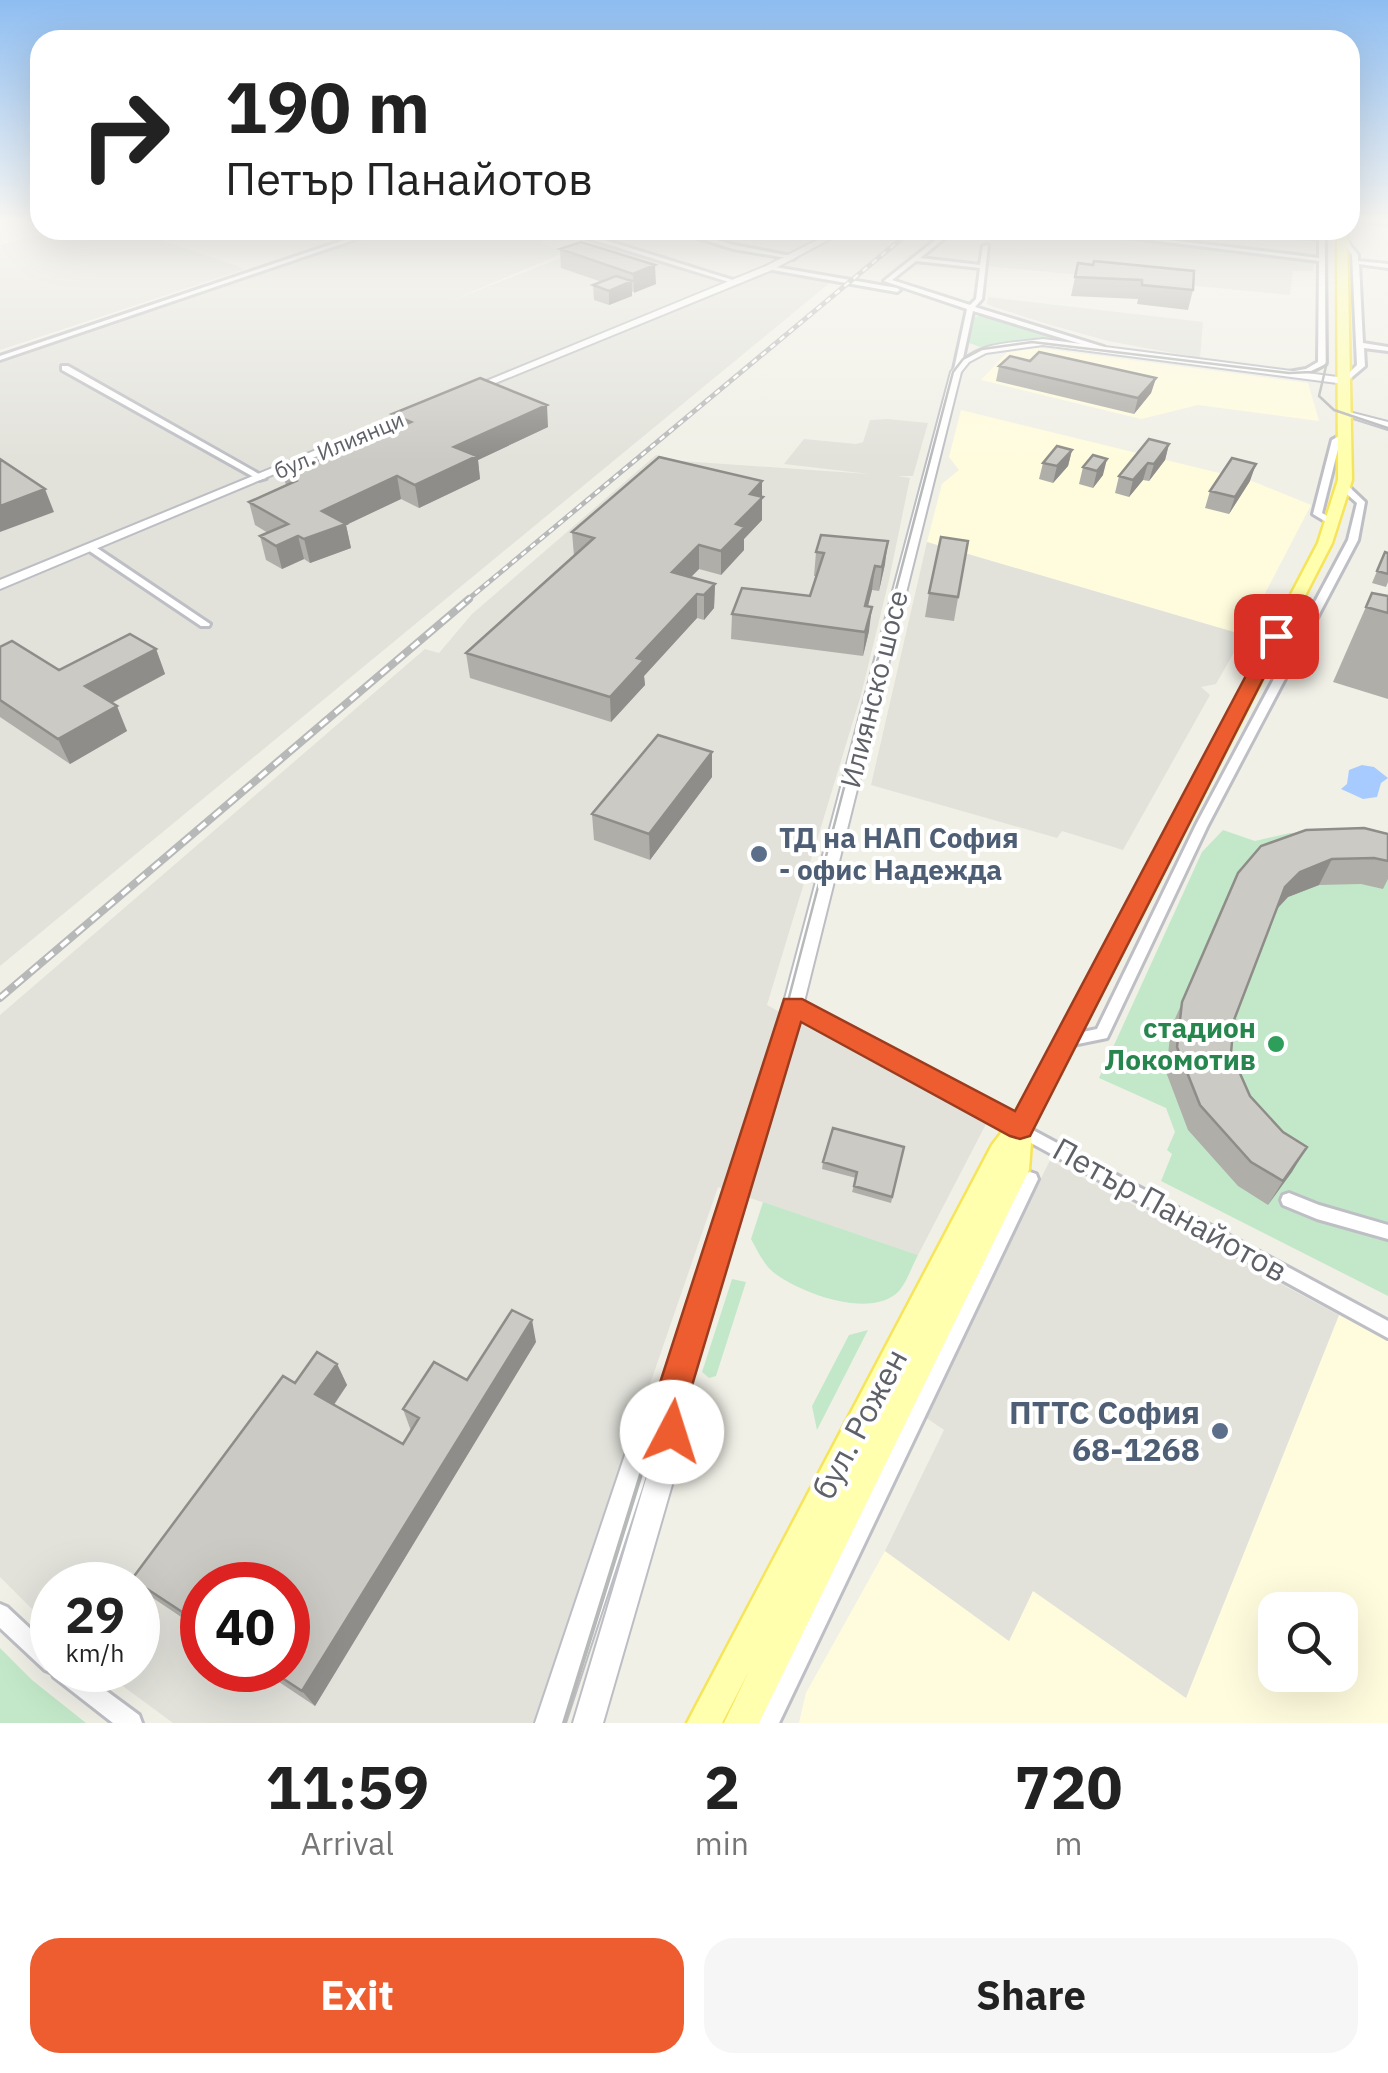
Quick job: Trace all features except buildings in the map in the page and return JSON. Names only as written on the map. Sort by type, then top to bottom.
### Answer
[{"type":"main road","name":"бул. Рожен","points":[[704,1723],[1001,1153],[1020,1127],[1068,1040],[1343,486],[1343,299]]},
{"type":"main road","name":"бул. Рожен","points":[[741,1723],[1016,1170],[1020,1127]]},
{"type":"street","points":[[0,358],[174,299]]},
{"type":"street","points":[[450,398],[691,299]]},
{"type":"street","points":[[939,299],[1105,350]]},
{"type":"street","points":[[956,372],[970,309],[979,299]]},
{"type":"street","points":[[1274,372],[1308,372],[1322,363],[1323,299]]},
{"type":"street","name":"бул. Рожен","points":[[1345,381],[1361,366],[1358,299]]},
{"type":"street","points":[[956,372],[971,356],[1007,344],[1042,342],[1345,381]]},
{"type":"street","points":[[1360,345],[1388,349]]},
{"type":"street","points":[[65,368],[262,478]]},
{"type":"street","name":"Илиянско шосе","points":[[550,1723],[640,1452],[674,1389],[793,1006],[956,372]]},
{"type":"street","name":"бул. Илиянци","points":[[0,585],[432,406]]},
{"type":"street","points":[[1345,412],[1388,426]]},
{"type":"street","name":"бул. Рожен","points":[[1325,519],[1336,440],[1345,435]]},
{"type":"street","name":"бул. Рожен","points":[[1068,1040],[1102,1034],[1202,824],[1353,540],[1361,502],[1343,486]]},
{"type":"street","points":[[91,548],[205,624]]},
{"type":"street","name":"Петър Панайотов","points":[[793,1006],[1388,1330]]},
{"type":"street","name":"бул. Рожен","points":[[768,1723],[1030,1179]]},
{"type":"street","points":[[1289,1200],[1388,1232]]},
{"type":"street","name":"Илиянско шосе","points":[[588,1723],[667,1457],[674,1389]]},
{"type":"street","points":[[0,1614],[30,1643]]},
{"type":"street","points":[[90,1692],[132,1723]]},
{"type":"shaded area","points":[[0,299],[153,299],[0,350]]},
{"type":"shaded area","points":[[187,299],[810,299],[0,966],[0,363]]},
{"type":"shaded area","points":[[988,299],[1009,299],[1203,322],[1200,358],[1108,341],[987,304]]},
{"type":"shaded area","points":[[1039,348],[1308,383],[1319,421],[1198,405],[1141,419],[981,380],[1010,349]]},
{"type":"shaded area","points":[[961,410],[1252,481],[1311,505],[1248,626],[1240,630],[1244,635],[927,542],[942,484],[959,470],[949,457]]},
{"type":"shaded area","points":[[870,420],[928,423],[913,476],[898,476],[910,478],[861,695],[767,1005],[986,1124],[918,1255],[718,1187],[533,1723],[173,1723],[131,1692],[160,1692],[160,1562],[30,1562],[30,1607],[0,1577],[0,1015],[425,649],[439,653],[472,614],[656,455],[681,461],[869,474],[784,464],[804,439],[863,442]]},
{"type":"shaded area","points":[[927,542],[1244,635],[1216,684],[1201,687],[1210,695],[1123,850],[1062,831],[1057,838],[871,785]]},
{"type":"shaded area","points":[[1050,1160],[1339,1315],[1186,1698],[1033,1591],[1009,1641],[885,1551],[944,1430],[925,1417]]},
{"type":"shaded area","points":[[1343,1305],[1388,1330],[1388,1723],[799,1723],[806,1693],[885,1551],[1009,1641],[1033,1590],[1186,1698]]},
{"type":"green space","points":[[981,315],[1068,340],[1018,340],[980,347],[967,342],[972,318]]},
{"type":"green space","name":"стадион Локомотив","points":[[1223,830],[1255,841],[1290,833],[1351,831],[1388,837],[1388,1296],[1161,1181],[1172,1154],[1167,1150],[1175,1132],[1166,1108],[1099,1078],[1202,852]]},
{"type":"green space","points":[[763,1202],[918,1255],[902,1287],[887,1299],[854,1303],[817,1295],[785,1280],[761,1257],[751,1239]]},
{"type":"green space","points":[[732,1279],[746,1282],[716,1376],[709,1378],[702,1372]]},
{"type":"green space","points":[[868,1330],[817,1430],[812,1406],[849,1335]]},
{"type":"green space","points":[[0,1648],[30,1678],[30,1692],[47,1692],[86,1723],[0,1723]]},
{"type":"water","points":[[1362,765],[1374,767],[1388,778],[1381,783],[1377,797],[1363,799],[1341,789],[1347,784],[1349,770]]},
{"type":"tram line","points":[[1326,365],[1327,299]]},
{"type":"tram line","points":[[712,1248],[787,1005],[953,372],[963,359],[982,349],[1032,342],[1289,373],[1312,372],[1326,365]]},
{"type":"tram line","points":[[1326,365],[1319,396],[1334,410],[1388,428]]},
{"type":"tram line","points":[[564,1723],[712,1245]]},
{"type":"railway","points":[[466,601],[829,299]]},
{"type":"railway","points":[[0,998],[469,599]]},
{"type":"place","name":"ТД на НАП София - офис Надежда","points":[[759,854]]},
{"type":"place","name":"стадион Локомотив","points":[[1276,1044]]},
{"type":"place","name":"ПТТС София 68-1268","points":[[1220,1431]]},
{"type":"route","points":[[672,1432],[674,1389],[793,1006],[1020,1127],[1276,636]]}]
